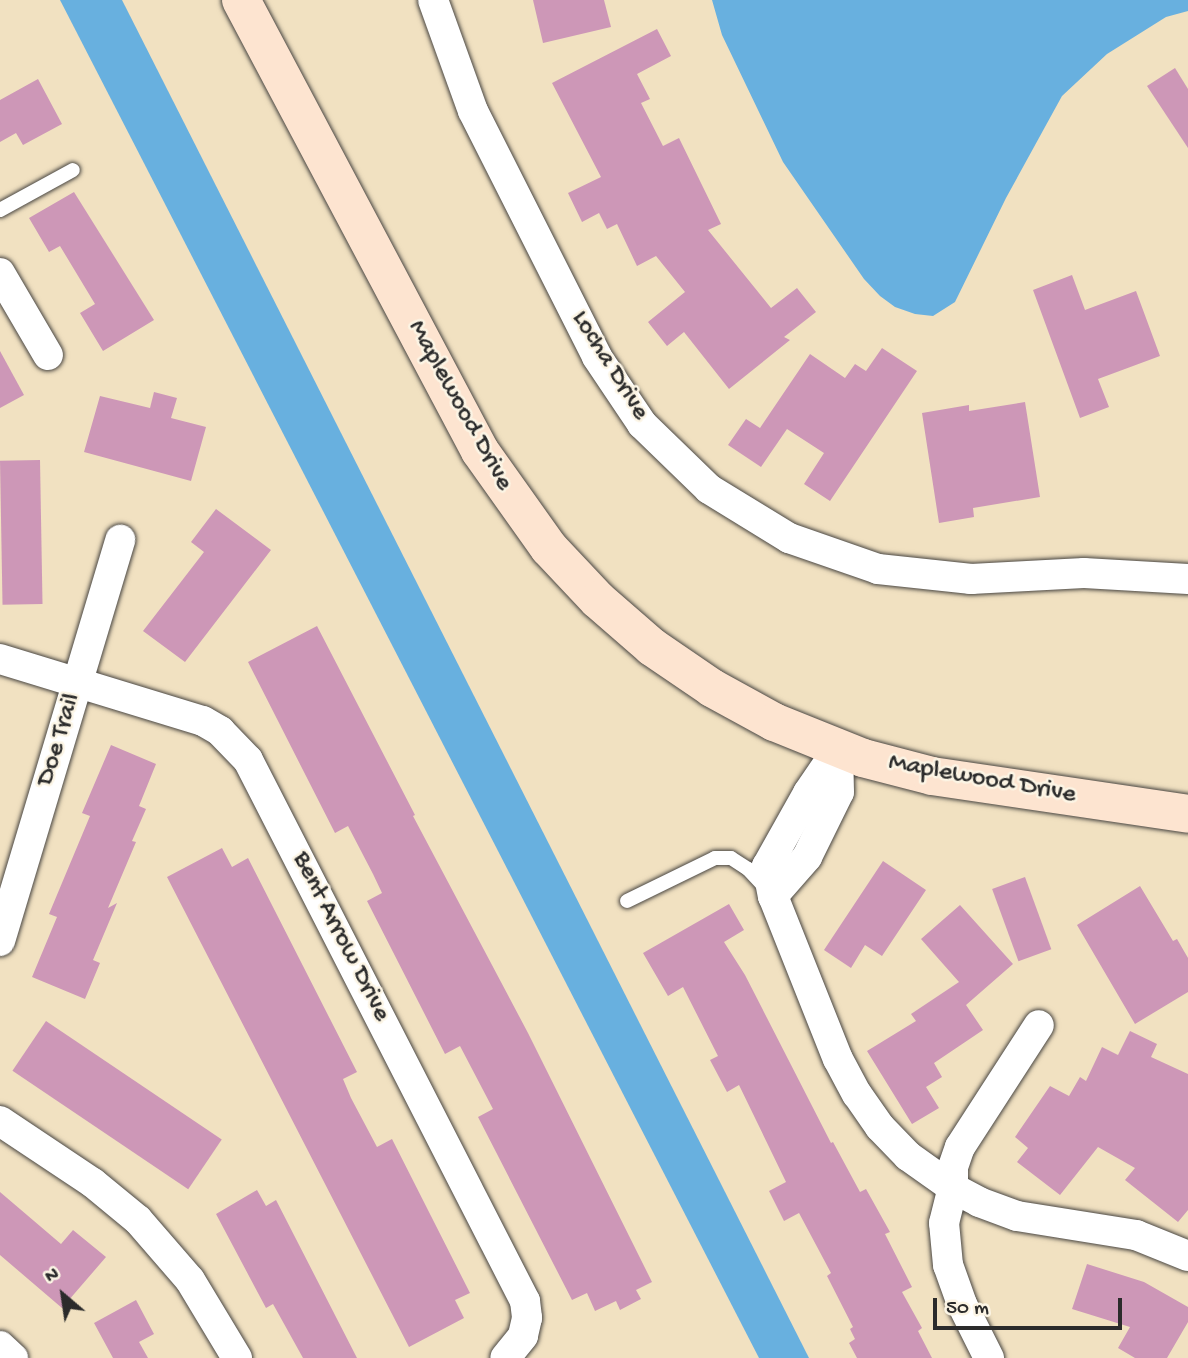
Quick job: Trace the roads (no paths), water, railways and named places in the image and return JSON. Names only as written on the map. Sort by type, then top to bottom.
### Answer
[{"type":"street","name":"Maplewood Drive","points":[[241,0],[480,451],[549,548],[598,600],[652,647],[712,688],[774,722],[838,749],[932,776],[1188,814]]},
{"type":"street","name":"Locha Drive","points":[[433,0],[473,111],[597,357],[642,424],[709,489],[789,538],[878,569],[971,579],[1084,573],[1188,579]]},
{"type":"street","points":[[0,273],[48,355]]},
{"type":"street","name":"Doe Trail","points":[[0,940],[120,540]]},
{"type":"street","name":"Bent Arrow Drive","points":[[0,659],[203,721],[235,745],[254,768],[525,1301],[527,1318],[523,1336],[505,1358]]},
{"type":"street","points":[[838,749],[808,793],[767,866],[773,896],[838,1059],[856,1094],[880,1127],[908,1156],[953,1188],[979,1202],[1017,1216],[1136,1236],[1188,1256]]},
{"type":"street","points":[[989,1358],[962,1304],[948,1265],[944,1223],[953,1188],[953,1167],[969,1129],[1039,1025]]},
{"type":"street","points":[[0,1121],[93,1183],[138,1220],[190,1280],[237,1358]]},
{"type":"street","points":[[0,1346],[13,1358]]},
{"type":"lane","points":[[0,210],[73,170]]},
{"type":"lane","points":[[627,901],[715,858],[731,858],[748,869],[773,896]]},
{"type":"water","points":[[60,0],[122,0],[809,1358],[759,1358]]},
{"type":"water","points":[[712,0],[1188,0],[1188,11],[1166,17],[1107,54],[1062,96],[1006,198],[955,302],[933,316],[915,314],[895,307],[864,279],[783,162],[722,35]]}]
